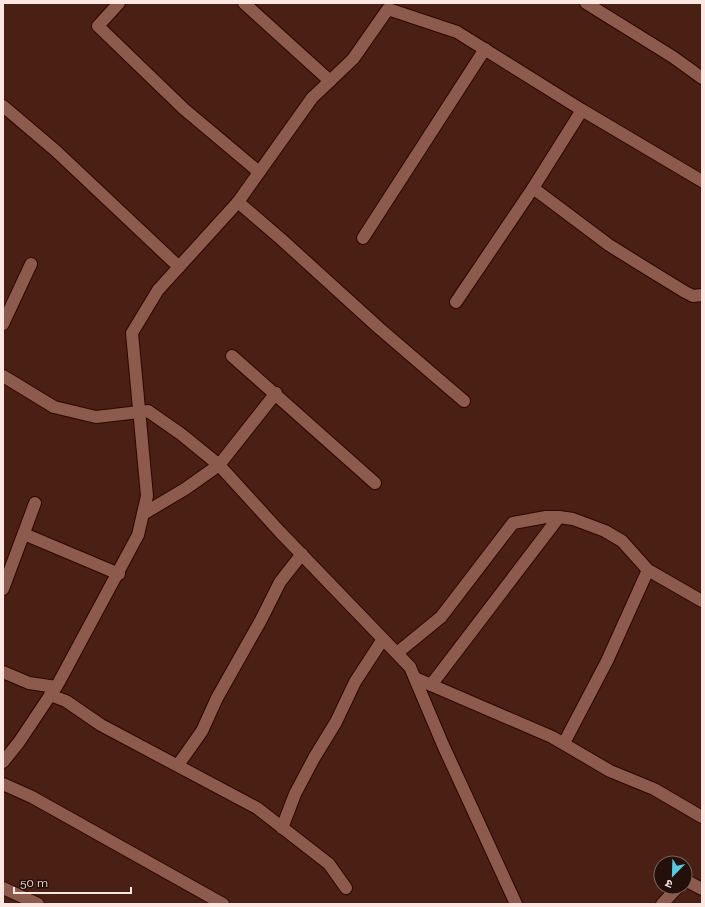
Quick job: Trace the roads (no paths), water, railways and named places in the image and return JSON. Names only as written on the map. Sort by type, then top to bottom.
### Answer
[{"type":"street","points":[[119,3],[98,26],[184,109],[259,172]]},
{"type":"street","points":[[244,3],[330,81]]},
{"type":"street","points":[[586,3],[673,56],[702,78]]},
{"type":"street","points":[[3,762],[19,742],[53,691],[119,574],[138,535],[147,496],[138,412],[132,333],[158,290],[238,202],[312,98],[354,59],[389,6],[457,32],[582,110],[702,181]]},
{"type":"street","points":[[363,238],[484,49]]},
{"type":"street","points":[[3,106],[56,151],[179,267]]},
{"type":"street","points":[[456,302],[533,188],[582,110]]},
{"type":"street","points":[[533,188],[609,245],[685,292],[693,296],[702,295]]},
{"type":"street","points":[[238,202],[281,239],[378,328],[464,401]]},
{"type":"street","points":[[3,324],[31,264]]},
{"type":"street","points":[[232,356],[276,393],[375,483]]},
{"type":"street","points":[[3,376],[54,407],[96,417],[148,411],[181,434],[219,465],[410,667],[443,745],[516,904]]},
{"type":"street","points":[[143,514],[186,489],[219,465],[276,393]]},
{"type":"street","points":[[3,589],[35,504]]},
{"type":"street","points":[[397,653],[441,617],[513,523],[546,517],[573,519],[606,531],[622,541],[648,570],[702,601]]},
{"type":"street","points":[[431,685],[559,517]]},
{"type":"street","points":[[24,534],[119,574]]},
{"type":"street","points":[[178,765],[202,731],[217,698],[261,620],[280,582],[302,554]]},
{"type":"street","points":[[564,743],[607,661],[648,570]]},
{"type":"street","points":[[282,828],[295,794],[311,764],[336,722],[356,682],[383,639]]},
{"type":"street","points":[[3,672],[53,691],[101,725],[257,808],[329,864],[346,888]]},
{"type":"street","points":[[415,678],[495,711],[564,743],[610,770],[654,789],[702,816]]},
{"type":"street","points":[[3,784],[59,812],[223,904]]},
{"type":"street","points":[[693,884],[702,889]]},
{"type":"street","points":[[3,888],[38,904]]},
{"type":"street","points":[[662,904],[670,895]]}]
